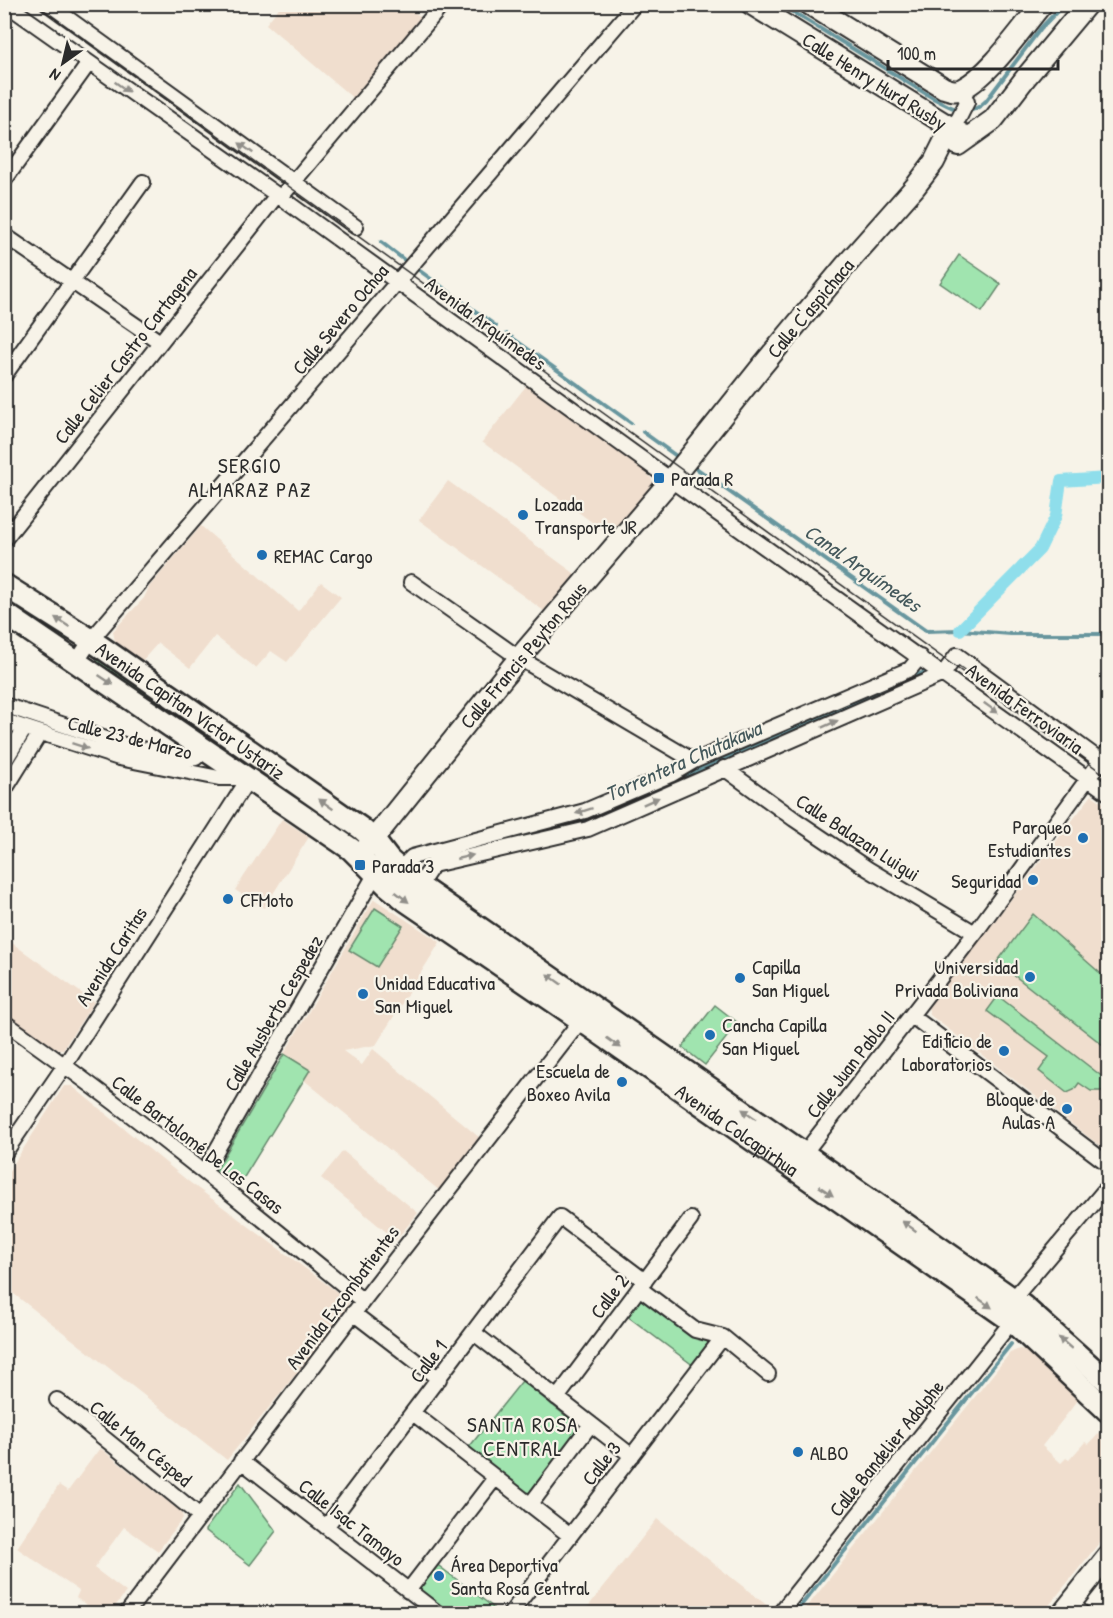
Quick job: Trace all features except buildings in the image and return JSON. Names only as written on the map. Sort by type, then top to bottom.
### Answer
[{"type":"main road","name":"Avenida Capitan Víctor Ustariz","points":[[4,585],[91,640],[362,829],[373,839]]},
{"type":"main road","name":"Avenida Capitan Víctor Ustariz","points":[[4,613],[249,778],[360,856]]},
{"type":"main road","name":"Avenida Colcapirhua","points":[[373,839],[399,870],[587,1012],[799,1161],[1016,1309],[1108,1382]]},
{"type":"main road","name":"Avenida Colcapirhua","points":[[360,856],[405,900],[587,1012]]},
{"type":"main road","name":"Avenida Colcapirhua","points":[[1016,1309],[1108,1411]]},
{"type":"street","name":"Avenida Arquímedes","points":[[6,4],[943,674]]},
{"type":"street","name":"Calle Celier Castro Cartagena","points":[[4,540],[278,197],[294,182],[443,4]]},
{"type":"street","name":"Calle Severo Ochoa","points":[[76,660],[635,4]]},
{"type":"street","name":"Calle Henry Hurd Rusby","points":[[751,4],[960,128]]},
{"type":"street","name":"Calle Henry Hurd Rusby","points":[[809,4],[944,88],[964,96]]},
{"type":"street","points":[[1042,4],[964,96],[960,128],[993,120],[1087,4]]},
{"type":"street","points":[[50,5],[356,227]]},
{"type":"street","points":[[4,181],[89,63]]},
{"type":"street","name":"Calle C'aspichaca","points":[[688,457],[845,266],[915,187],[960,128]]},
{"type":"street","points":[[4,376],[143,182]]},
{"type":"street","points":[[4,235],[160,342]]},
{"type":"street","name":"Calle Francis Peyton Rous","points":[[360,856],[519,657],[671,480],[688,457]]},
{"type":"street","points":[[411,582],[519,657],[694,760]]},
{"type":"street","name":"Avenida Ferroviaria","points":[[1106,759],[957,655],[943,674],[1108,793]]},
{"type":"street","points":[[399,870],[412,857],[585,811],[672,774],[694,760],[910,669],[920,657]]},
{"type":"street","points":[[419,886],[433,865],[588,829],[943,674]]},
{"type":"street","points":[[4,705],[124,745],[187,759],[196,758],[204,748]]},
{"type":"street","name":"Calle 23 de Marzo","points":[[4,721],[119,758],[219,778],[249,778]]},
{"type":"street","points":[[4,762],[25,728]]},
{"type":"street","points":[[4,791],[40,733]]},
{"type":"street","name":"Calle Juan Pablo II","points":[[799,1161],[912,1016],[1106,759]]},
{"type":"street","name":"Calle Balazan Luigui","points":[[724,768],[794,819],[859,862],[975,933]]},
{"type":"street","name":"Avenida Caritas","points":[[4,1155],[65,1065],[249,778]]},
{"type":"street","name":"Calle Ausberto Cespedez","points":[[204,1172],[376,873]]},
{"type":"street","name":"Avenida Excombatientes","points":[[126,1614],[353,1313],[587,1012]]},
{"type":"street","points":[[912,1016],[1108,1164]]},
{"type":"street","name":"Calle Bartolomé De Las Casas","points":[[4,1022],[65,1065],[204,1172],[363,1301]]},
{"type":"street","name":"Calle Bandelier Adolphe","points":[[779,1614],[1016,1309],[1104,1191]]},
{"type":"street","name":"Calle 1","points":[[326,1527],[560,1217],[642,1284]]},
{"type":"street","name":"Calle 2","points":[[557,1398],[691,1219]]},
{"type":"street","points":[[642,1284],[695,1330],[723,1337],[768,1374]]},
{"type":"street","points":[[353,1313],[439,1379]]},
{"type":"street","points":[[474,1333],[632,1456]]},
{"type":"street","name":"Calle 3","points":[[510,1614],[723,1337]]},
{"type":"street","name":"Calle Man Césped","points":[[57,1400],[200,1516]]},
{"type":"street","points":[[413,1413],[569,1535]]},
{"type":"street","points":[[530,1504],[591,1424]]},
{"type":"street","name":"Calle Isac Tamayo","points":[[242,1461],[439,1614]]},
{"type":"street","points":[[408,1591],[495,1478]]},
{"type":"street","points":[[1072,1610],[1108,1556]]},
{"type":"shaded area","points":[[282,4],[406,5],[422,18],[354,99],[266,24]]},
{"type":"shaded area","points":[[526,386],[647,473],[653,481],[652,488],[611,536],[482,442]]},
{"type":"shaded area","points":[[448,481],[578,576],[555,604],[551,602],[544,611],[419,520]]},
{"type":"shaded area","points":[[201,526],[298,611],[321,582],[341,597],[287,662],[271,651],[256,668],[215,636],[190,668],[158,643],[141,662],[115,642],[113,631],[144,598],[149,587]]},
{"type":"shaded area","name":"Universidad Privada Boliviana","points":[[1092,795],[1108,806],[1108,1152],[930,1015],[928,1007]]},
{"type":"shaded area","points":[[282,819],[309,837],[264,908],[235,890]]},
{"type":"shaded area","points":[[374,899],[440,942],[376,1045],[343,1051],[362,1065],[373,1049],[480,1138],[440,1191],[304,1080],[310,1070],[284,1054]]},
{"type":"shaded area","points":[[5,938],[94,1002],[63,1049],[52,1048],[5,1014]]},
{"type":"shaded area","points":[[64,1086],[72,1086],[188,1181],[349,1301],[344,1314],[227,1460],[5,1287],[5,1177]]},
{"type":"shaded area","points":[[343,1151],[418,1213],[396,1240],[321,1178]]},
{"type":"shaded area","points":[[1019,1349],[1026,1350],[1079,1399],[1042,1446],[1061,1463],[1066,1458],[1069,1460],[1085,1442],[1089,1444],[1106,1426],[1108,1429],[1108,1532],[1043,1613],[802,1613],[1010,1353]]},
{"type":"shaded area","points":[[100,1448],[181,1512],[183,1518],[158,1551],[124,1527],[94,1568],[126,1592],[110,1613],[99,1613],[76,1598],[79,1591],[17,1548],[59,1485],[68,1491]]},
{"type":"shaded area","points":[[657,1519],[773,1610],[770,1613],[583,1613]]},
{"type":"green space","points":[[959,255],[1001,284],[982,312],[940,283]]},
{"type":"green space","points":[[4,592],[69,636],[69,639],[62,642],[5,604]]},
{"type":"green space","points":[[97,657],[360,838],[356,843],[97,664]]},
{"type":"green space","points":[[375,908],[403,926],[377,967],[349,950]]},
{"type":"green space","points":[[1033,914],[1108,980],[1108,1049],[997,962]]},
{"type":"green space","points":[[998,996],[1108,1081],[1108,1091],[1091,1091],[1079,1083],[1074,1090],[1067,1093],[1039,1071],[1049,1057],[987,1011]]},
{"type":"green space","name":"Cancha Capilla San Miguel","points":[[715,1005],[738,1023],[705,1065],[682,1047]]},
{"type":"green space","points":[[284,1054],[310,1070],[238,1187],[215,1172]]},
{"type":"green space","points":[[641,1296],[690,1334],[708,1342],[708,1347],[694,1366],[626,1315]]},
{"type":"green space","points":[[522,1381],[581,1428],[526,1498],[466,1451]]},
{"type":"green space","points":[[240,1483],[276,1531],[250,1565],[205,1530]]},
{"type":"green space","name":"Área Deportiva Santa Rosa Central","points":[[435,1563],[493,1607],[488,1613],[448,1613],[415,1589]]},
{"type":"waterway","points":[[780,4],[933,98],[966,111],[973,110],[986,101],[1041,28],[1064,4]]},
{"type":"waterway","name":"Canal Arquímedes","points":[[381,242],[403,259]]},
{"type":"waterway","name":"Canal Arquímedes","points":[[420,271],[496,326]]},
{"type":"waterway","name":"Canal Arquímedes","points":[[507,334],[631,423]]},
{"type":"waterway","name":"Canal Arquímedes","points":[[643,432],[679,458]]},
{"type":"waterway","name":"Canal Arquímedes","points":[[693,466],[926,631],[1108,634]]},
{"type":"waterway","points":[[960,630],[1040,549],[1056,516],[1061,481],[1108,478]]},
{"type":"waterway","name":"Torrentera Chutakawa","points":[[456,852],[588,819],[929,670]]},
{"type":"waterway","name":"Torrentera Chutakawa","points":[[99,745],[127,753]]},
{"type":"waterway","points":[[794,1614],[1011,1344]]},
{"type":"tram line","points":[[36,4],[1108,777]]},
{"type":"place","name":"Parada R","points":[[659,478]]},
{"type":"place","name":"Lozada Transporte JR","points":[[523,515]]},
{"type":"place","name":"REMAC Cargo","points":[[262,555]]},
{"type":"place","name":"Parqueo Estudiantes","points":[[1083,838]]},
{"type":"place","name":"Parada 3","points":[[360,865]]},
{"type":"place","name":"Seguridad","points":[[1033,880]]},
{"type":"place","name":"CFMoto","points":[[228,899]]},
{"type":"place","name":"Universidad Privada Boliviana","points":[[1030,977]]},
{"type":"place","name":"Capilla San Miguel","points":[[740,978]]},
{"type":"place","name":"Unidad Educativa San Miguel","points":[[363,994]]},
{"type":"place","name":"Cancha Capilla San Miguel","points":[[710,1035]]},
{"type":"place","name":"Edificio de Laboratorios","points":[[1004,1051]]},
{"type":"place","name":"Escuela de Boxeo Avila","points":[[622,1082]]},
{"type":"place","name":"Bloque de Aulas A","points":[[1067,1109]]},
{"type":"place","name":"ALBO","points":[[798,1452]]},
{"type":"place","name":"Área Deportiva Santa Rosa Central","points":[[439,1576]]},
{"type":"district","name":"SERGIO ALMARAZ PAZ","points":[[250,477]]},
{"type":"district","name":"SANTA ROSA CENTRAL","points":[[523,1436]]}]
